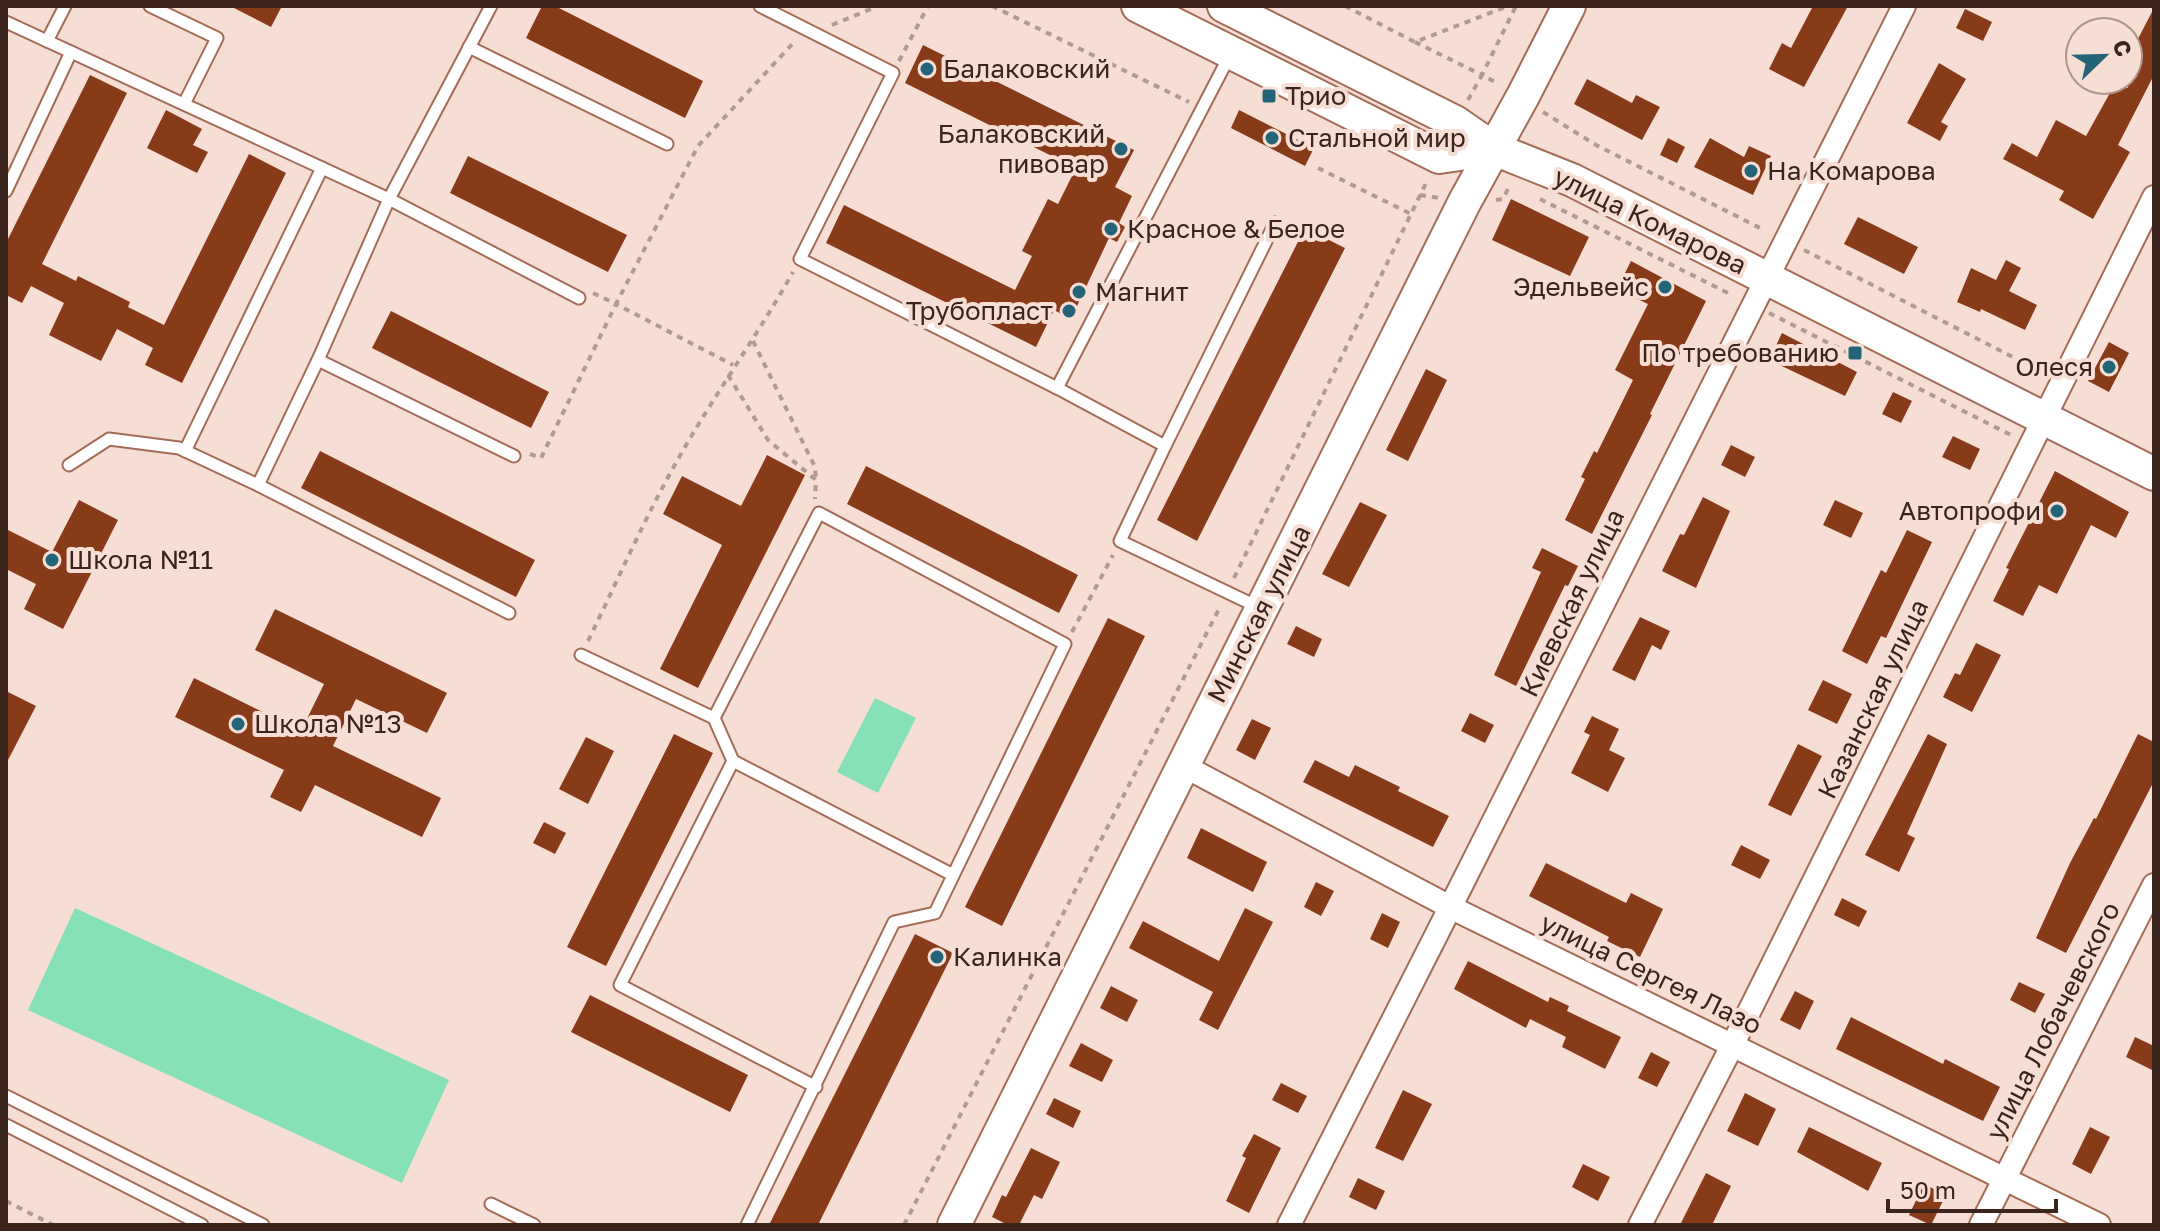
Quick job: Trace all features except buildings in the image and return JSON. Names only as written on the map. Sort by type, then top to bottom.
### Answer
[{"type":"main road","points":[[1138,6],[1439,157]]},
{"type":"main road","points":[[1224,6],[1455,122],[1494,149]]},
{"type":"main road","name":"Минская улица","points":[[954,1225],[1464,203],[1569,6]]},
{"type":"main road","name":"улица Комарова","points":[[1439,157],[1494,149],[1572,180],[1758,291],[2038,432],[2154,474]]},
{"type":"street","name":"Киевская улица","points":[[1289,1225],[1452,908],[1758,291],[1904,6]]},
{"type":"street","name":"Казанская улица","points":[[1640,1225],[2154,197]]},
{"type":"street","name":"улица Сергея Лазо","points":[[1182,765],[1452,908],[2099,1225]]},
{"type":"street","name":"улица Лобачевского","points":[[1981,1225],[2154,885]]},
{"type":"lane","points":[[47,41],[65,6]]},
{"type":"lane","points":[[150,6],[217,38],[184,104]]},
{"type":"lane","points":[[258,485],[318,360],[389,199],[491,6]]},
{"type":"lane","points":[[760,6],[893,73],[800,259],[1165,446]]},
{"type":"lane","points":[[6,22],[389,199],[579,298]]},
{"type":"lane","points":[[469,47],[667,144]]},
{"type":"lane","points":[[6,191],[71,52]]},
{"type":"lane","points":[[1057,388],[1231,53]]},
{"type":"lane","points":[[185,451],[322,168]]},
{"type":"lane","points":[[1262,609],[1120,541],[1275,223]]},
{"type":"lane","points":[[318,360],[514,456]]},
{"type":"lane","points":[[69,465],[109,439],[185,451],[509,613]]},
{"type":"lane","points":[[714,718],[819,513],[1065,644],[935,913],[894,922],[747,1225]]},
{"type":"lane","points":[[581,655],[714,718],[733,761],[953,875]]},
{"type":"lane","points":[[733,761],[620,985],[816,1087]]},
{"type":"lane","points":[[6,1096],[263,1225]]},
{"type":"lane","points":[[6,1125],[202,1225]]},
{"type":"lane","points":[[491,1204],[534,1225]]},
{"type":"path","points":[[514,456],[522,451],[541,458],[698,146],[809,31],[878,6]]},
{"type":"path","points":[[893,73],[928,6]]},
{"type":"path","points":[[992,6],[1202,108]]},
{"type":"path","points":[[1345,6],[1482,75]]},
{"type":"path","points":[[1415,42],[1508,6]]},
{"type":"path","points":[[1455,122],[1516,6]]},
{"type":"path","points":[[904,1225],[1227,592],[1439,157]]},
{"type":"path","points":[[1318,168],[1411,214]]},
{"type":"path","points":[[1555,206],[1758,291],[2038,432]]},
{"type":"path","points":[[581,655],[671,472],[800,259]]},
{"type":"path","points":[[579,298],[587,289],[733,366]]},
{"type":"path","points":[[753,341],[815,467],[814,523]]},
{"type":"path","points":[[728,375],[768,440],[816,480]]},
{"type":"path","points":[[1065,644],[1120,541]]},
{"type":"path","points":[[6,1201],[53,1225]]},
{"type":"green space","points":[[875,698],[916,718],[878,793],[837,772]]},
{"type":"green space","points":[[75,908],[449,1080],[402,1183],[28,1010]]},
{"type":"place","name":"Балаковский","points":[[927,69]]},
{"type":"place","name":"Трио","points":[[1269,96]]},
{"type":"place","name":"Стальной мир","points":[[1272,138]]},
{"type":"place","name":"Балаковский пивовар","points":[[1121,149]]},
{"type":"place","name":"На Комарова","points":[[1751,171]]},
{"type":"place","name":"Красное & Белое","points":[[1111,229]]},
{"type":"place","name":"Эдельвейс","points":[[1665,287]]},
{"type":"place","name":"Магнит","points":[[1079,292]]},
{"type":"place","name":"Трубопласт","points":[[1069,311]]},
{"type":"place","name":"По требованию","points":[[1855,353]]},
{"type":"place","name":"Олеся","points":[[2109,367]]},
{"type":"place","name":"Автопрофи","points":[[2057,511]]},
{"type":"place","name":"Школа №11","points":[[52,560]]},
{"type":"place","name":"Школа №13","points":[[238,724]]},
{"type":"place","name":"Калинка","points":[[937,957]]}]
